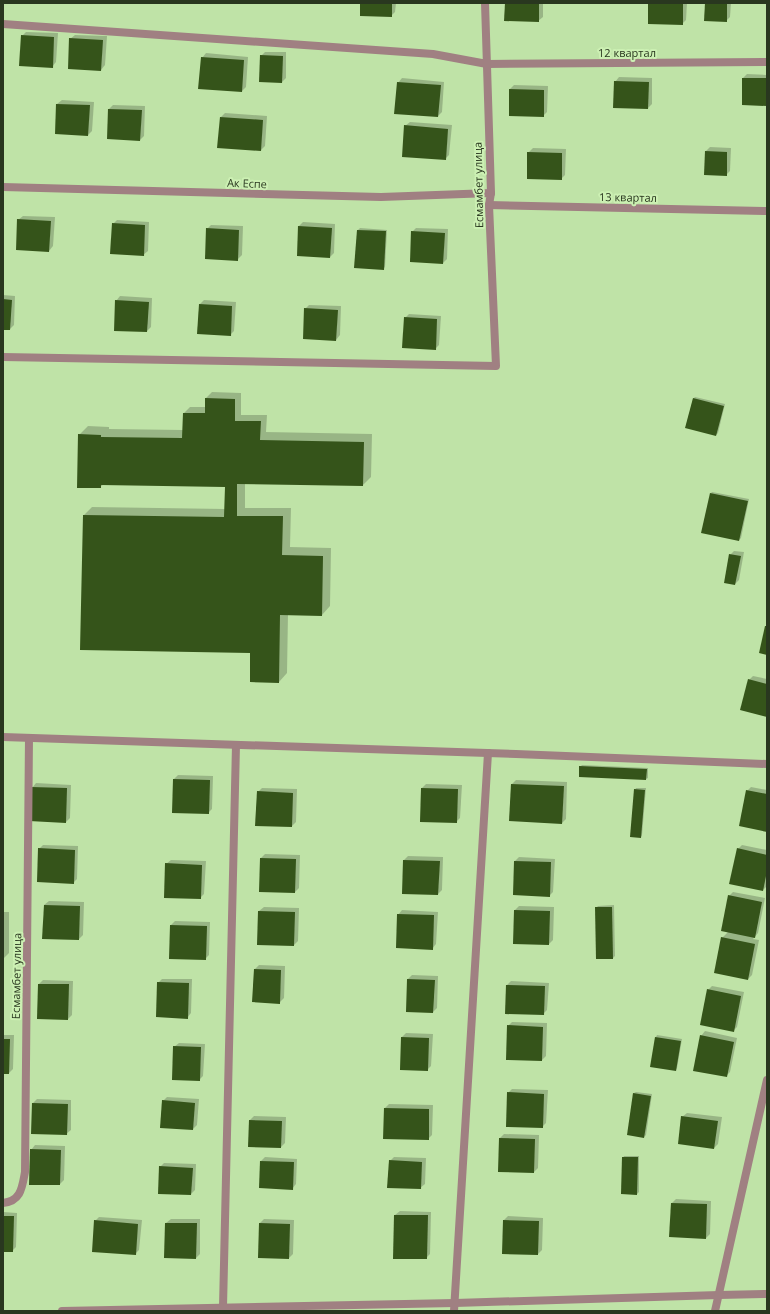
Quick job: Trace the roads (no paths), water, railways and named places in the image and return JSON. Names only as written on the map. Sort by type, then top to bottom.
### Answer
[{"type":"street","name":"Есмамбет улица","points":[[3,357],[496,366],[489,205],[491,193],[485,3]]},
{"type":"street","points":[[3,24],[433,54],[487,64]]},
{"type":"street","name":"12 квартал","points":[[487,64],[767,62]]},
{"type":"street","name":"Ак Еспе","points":[[3,187],[381,198],[491,193]]},
{"type":"street","name":"13 квартал","points":[[489,205],[767,211]]},
{"type":"street","points":[[3,737],[767,764]]},
{"type":"street","name":"Есмамбет улица","points":[[3,1203],[9,1202],[18,1197],[25,1172],[29,738]]},
{"type":"street","points":[[223,1307],[236,745]]},
{"type":"street","points":[[454,1307],[488,753]]},
{"type":"street","points":[[715,1311],[767,1080]]},
{"type":"street","points":[[62,1311],[223,1307],[454,1307],[767,1294]]}]
